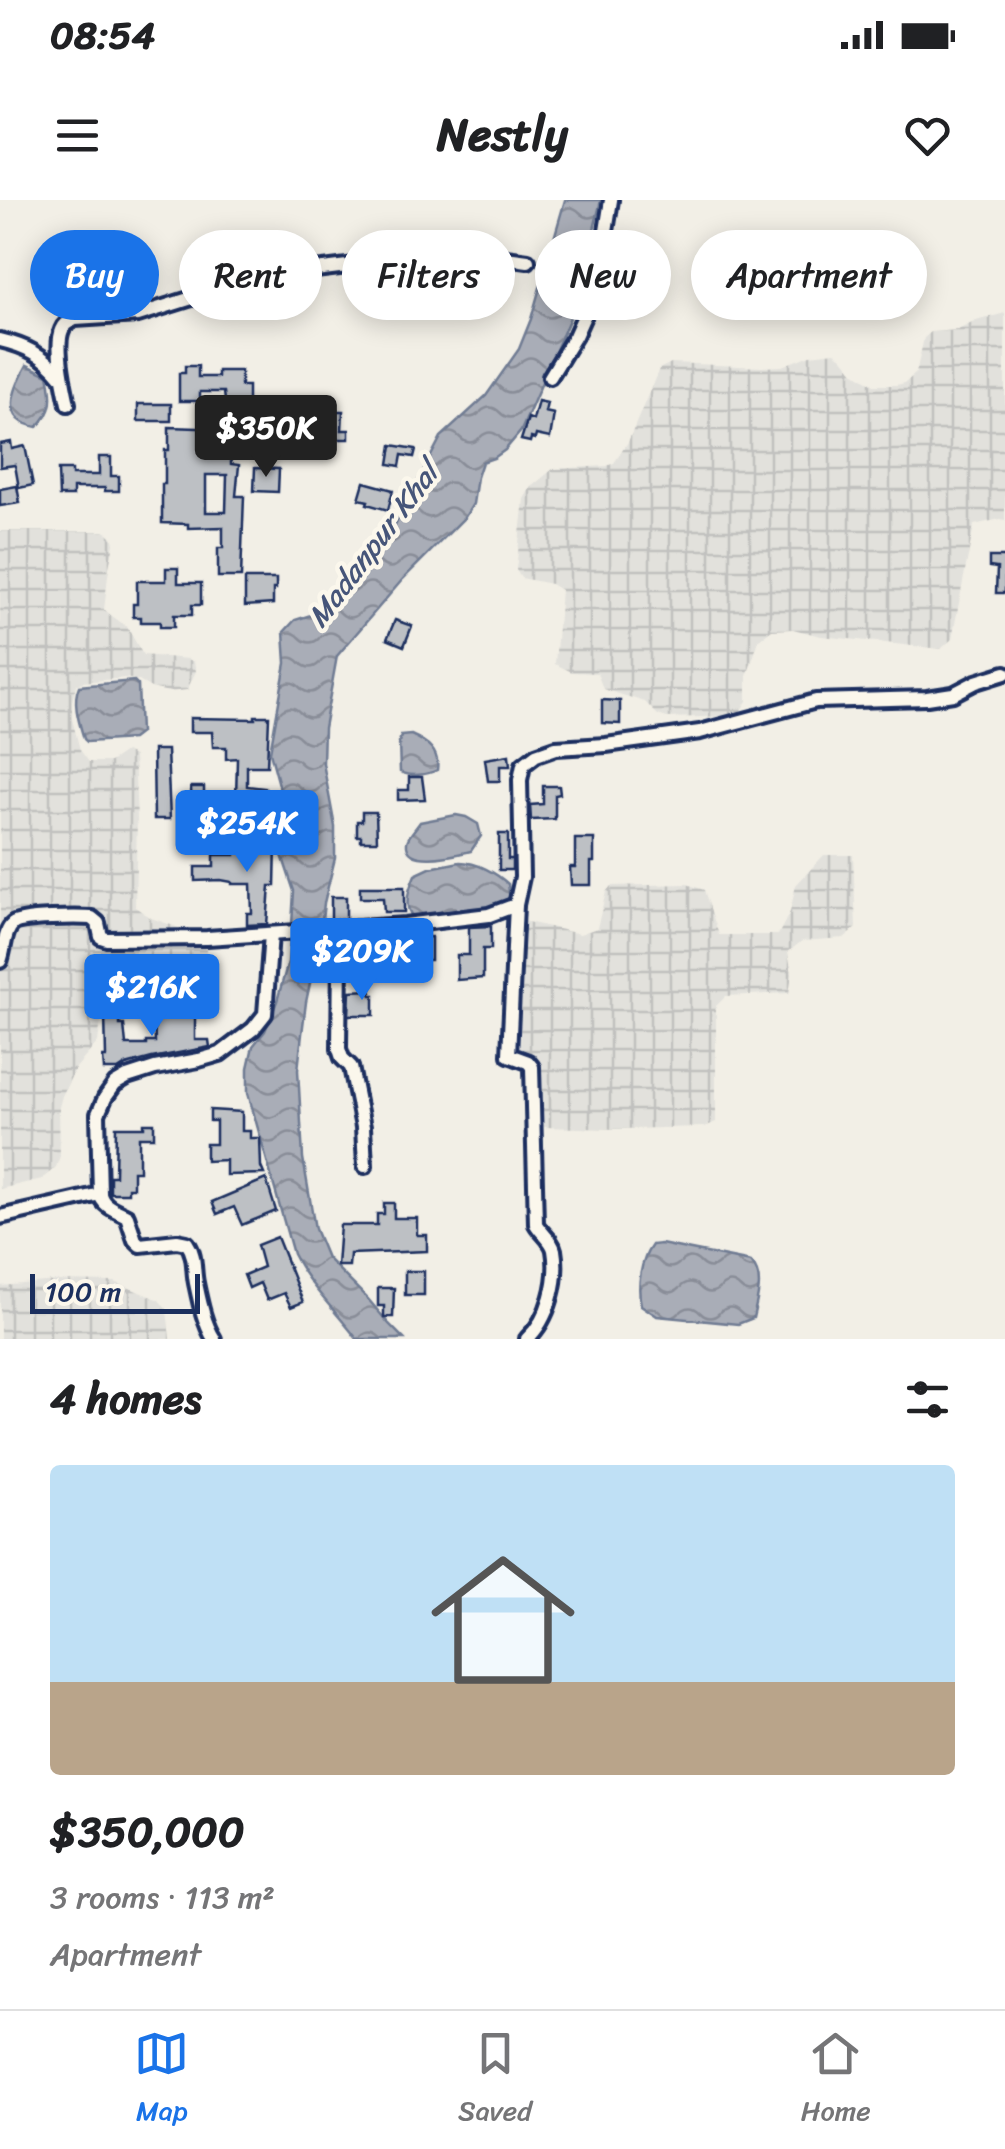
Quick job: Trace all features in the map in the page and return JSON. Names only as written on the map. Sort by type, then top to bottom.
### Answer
[{"type":"street","points":[[550,377],[575,336],[597,287],[611,200]]},
{"type":"street","points":[[68,404],[61,376],[61,332],[65,324],[74,320],[138,315],[259,277],[477,254],[528,261]]},
{"type":"street","points":[[0,340],[32,350],[49,361],[61,376]]},
{"type":"street","points":[[527,1339],[548,1308],[554,1250],[536,1224],[532,1066],[509,1054],[516,905],[522,878],[520,780],[524,765],[536,755],[556,748],[700,732],[816,701],[952,694],[1005,673]]},
{"type":"street","points":[[0,961],[11,925],[24,920],[92,918],[101,936],[107,939],[207,938],[490,915],[516,905]]},
{"type":"street","points":[[348,929],[340,954],[339,1049],[352,1067],[363,1127],[365,1166]]},
{"type":"street","points":[[214,1339],[196,1282],[194,1253],[187,1243],[140,1245],[127,1216],[102,1200],[98,1114],[115,1084],[154,1068],[220,1054],[253,1029],[265,1014],[270,934]]},
{"type":"street","points":[[0,1218],[100,1194]]},
{"type":"shaded area","points":[[1005,313],[1005,520],[974,525],[952,639],[941,649],[821,636],[793,629],[772,630],[759,640],[747,676],[747,701],[737,716],[667,718],[645,702],[603,689],[597,673],[572,672],[555,664],[561,590],[521,578],[516,570],[524,499],[531,487],[553,469],[614,463],[628,442],[659,369],[671,363],[782,366],[810,355],[835,352],[855,373],[874,385],[896,385],[916,373],[924,338],[931,332],[958,330]]},
{"type":"shaded area","points":[[0,531],[108,533],[114,544],[104,610],[127,627],[143,655],[194,662],[196,671],[187,690],[169,692],[125,678],[82,682],[76,685],[72,719],[80,750],[89,762],[110,762],[125,752],[134,756],[135,907],[151,918],[200,938],[207,966],[192,983],[119,990],[107,1001],[98,1042],[75,1069],[62,1096],[60,1156],[56,1167],[42,1179],[0,1189]]},
{"type":"shaded area","points":[[824,855],[853,855],[856,928],[844,938],[802,941],[788,952],[792,974],[789,993],[726,996],[716,1006],[716,1122],[705,1127],[543,1127],[541,1062],[520,1048],[523,921],[580,934],[597,928],[611,886],[687,884],[704,890],[719,935],[778,935],[790,912],[796,885]]},
{"type":"shaded area","points":[[56,1281],[115,1282],[159,1300],[167,1310],[170,1339],[0,1339],[0,1286]]},
{"type":"water","points":[[565,200],[601,200],[594,230],[556,230]]},
{"type":"water","points":[[535,305],[535,320],[569,320],[521,431],[505,450],[482,462],[473,504],[465,517],[403,579],[337,656],[324,728],[323,763],[335,827],[335,858],[306,1002],[298,1070],[303,1158],[315,1229],[327,1258],[404,1339],[357,1339],[314,1287],[293,1254],[248,1093],[253,1046],[265,1031],[277,1001],[288,962],[292,925],[294,891],[280,849],[279,785],[270,752],[286,663],[284,632],[295,620],[317,613],[346,595],[375,563],[441,437],[486,396],[519,349]]},
{"type":"water","points":[[27,365],[48,375],[50,383],[49,409],[37,427],[25,424],[14,411],[14,394]]},
{"type":"water","points":[[134,681],[138,685],[140,733],[132,739],[87,742],[77,712],[79,686]]},
{"type":"water","points":[[411,735],[431,748],[437,770],[418,775],[400,772],[399,742],[401,736]]},
{"type":"water","points":[[456,815],[478,824],[481,836],[471,851],[423,858],[408,850],[407,842],[420,822]]},
{"type":"water","points":[[460,862],[498,876],[508,884],[510,899],[499,910],[414,918],[407,903],[415,875]]},
{"type":"water","points":[[652,1245],[751,1262],[759,1281],[753,1318],[738,1324],[657,1316],[641,1305],[642,1266]]},
{"type":"building","points":[[185,366],[198,366],[198,377],[218,377],[218,371],[241,371],[241,386],[248,386],[248,404],[241,404],[241,417],[227,417],[224,392],[200,392],[200,401],[179,401],[179,373],[185,373]]},
{"type":"building","points":[[538,401],[547,403],[545,412],[554,414],[550,438],[536,435],[530,442],[521,440],[528,418],[533,420]]},
{"type":"building","points":[[138,404],[171,404],[171,421],[138,421]]},
{"type":"building","points":[[328,411],[343,411],[342,430],[349,430],[349,439],[336,439],[336,430],[328,430]]},
{"type":"building","points":[[169,427],[226,429],[231,464],[239,465],[236,496],[244,496],[241,577],[218,577],[223,527],[188,528],[188,524],[162,523],[165,450],[169,450]],"holes":[[[206,475],[227,475],[226,512],[206,512]]]},
{"type":"building","points":[[11,442],[12,449],[25,446],[33,485],[19,488],[15,465],[0,467],[0,444]]},
{"type":"building","points":[[392,445],[416,449],[414,457],[402,455],[400,466],[389,464]]},
{"type":"building","points":[[99,457],[111,457],[111,476],[119,476],[119,491],[73,488],[73,496],[59,496],[58,470],[72,470],[72,475],[99,475]]},
{"type":"building","points":[[255,468],[279,469],[278,492],[254,491]]},
{"type":"building","points":[[364,482],[393,490],[388,510],[359,499]]},
{"type":"building","points":[[17,486],[20,503],[0,506],[0,489]]},
{"type":"building","points":[[989,557],[1005,557],[1005,593],[996,593],[997,568],[989,567]]},
{"type":"building","points":[[166,568],[178,568],[178,583],[201,583],[201,605],[192,605],[192,615],[174,615],[174,627],[160,627],[160,622],[141,622],[141,617],[133,617],[137,581],[166,581]]},
{"type":"building","points":[[245,579],[276,579],[273,604],[245,606]]},
{"type":"building","points":[[395,620],[412,626],[404,646],[387,639]]},
{"type":"building","points":[[602,700],[620,701],[620,724],[602,723]]},
{"type":"building","points":[[269,716],[267,766],[247,766],[247,786],[265,788],[265,803],[275,803],[275,813],[223,813],[223,800],[236,799],[237,758],[226,759],[226,747],[213,747],[212,732],[190,732],[190,718]]},
{"type":"building","points":[[153,750],[167,750],[170,819],[154,819]]},
{"type":"building","points":[[509,755],[510,766],[500,766],[500,781],[488,781],[485,759]]},
{"type":"building","points":[[409,777],[422,777],[425,799],[398,800],[398,790],[409,790]]},
{"type":"building","points":[[543,786],[559,786],[555,819],[531,820],[530,805],[543,804]]},
{"type":"building","points":[[191,787],[204,787],[204,818],[227,818],[228,835],[216,836],[216,849],[193,850]]},
{"type":"building","points":[[362,812],[376,812],[377,841],[361,841],[361,836],[357,836],[357,821],[362,821]]},
{"type":"building","points":[[499,834],[508,834],[512,870],[499,870]]},
{"type":"building","points":[[575,839],[594,839],[591,885],[571,885]]},
{"type":"building","points":[[235,840],[246,840],[246,845],[276,843],[275,886],[270,886],[267,924],[247,925],[247,913],[252,913],[251,884],[195,881],[195,867],[214,867],[214,855],[235,855]]},
{"type":"building","points":[[360,887],[404,887],[404,912],[384,912],[383,898],[360,898]]},
{"type":"building","points":[[331,897],[346,897],[346,919],[331,920]]},
{"type":"building","points":[[491,926],[491,949],[483,949],[483,978],[457,980],[457,955],[469,955],[469,927]]},
{"type":"building","points":[[371,937],[431,937],[431,960],[410,960],[404,954],[371,954]]},
{"type":"building","points":[[371,990],[374,1015],[349,1015],[350,991]]},
{"type":"building","points":[[195,1010],[195,1040],[209,1040],[210,1047],[104,1070],[105,1013],[120,1013],[126,1045],[146,1045],[155,1042],[154,1012]]},
{"type":"building","points":[[210,1110],[242,1112],[242,1131],[250,1131],[250,1138],[260,1138],[264,1174],[226,1175],[226,1160],[206,1161],[206,1144],[216,1144],[216,1121],[210,1121]]},
{"type":"building","points":[[144,1123],[154,1123],[154,1137],[139,1137],[139,1171],[133,1171],[133,1188],[128,1188],[128,1193],[110,1193],[110,1176],[115,1176],[116,1127],[144,1127]]},
{"type":"building","points":[[266,1179],[276,1211],[242,1225],[234,1207],[217,1214],[212,1202]]},
{"type":"building","points":[[384,1203],[394,1203],[394,1218],[417,1218],[417,1235],[427,1235],[427,1251],[350,1254],[349,1266],[337,1266],[340,1225],[377,1225],[377,1214],[384,1214]]},
{"type":"building","points":[[277,1237],[303,1302],[291,1307],[284,1293],[267,1300],[260,1283],[249,1288],[244,1275],[263,1267],[257,1245]]},
{"type":"building","points":[[405,1271],[424,1271],[424,1295],[405,1295]]},
{"type":"building","points":[[378,1288],[394,1288],[393,1317],[384,1317],[384,1306],[378,1306]]},
{"type":"water label","name":"Madanpur Khal","points":[[373,545]]}]
